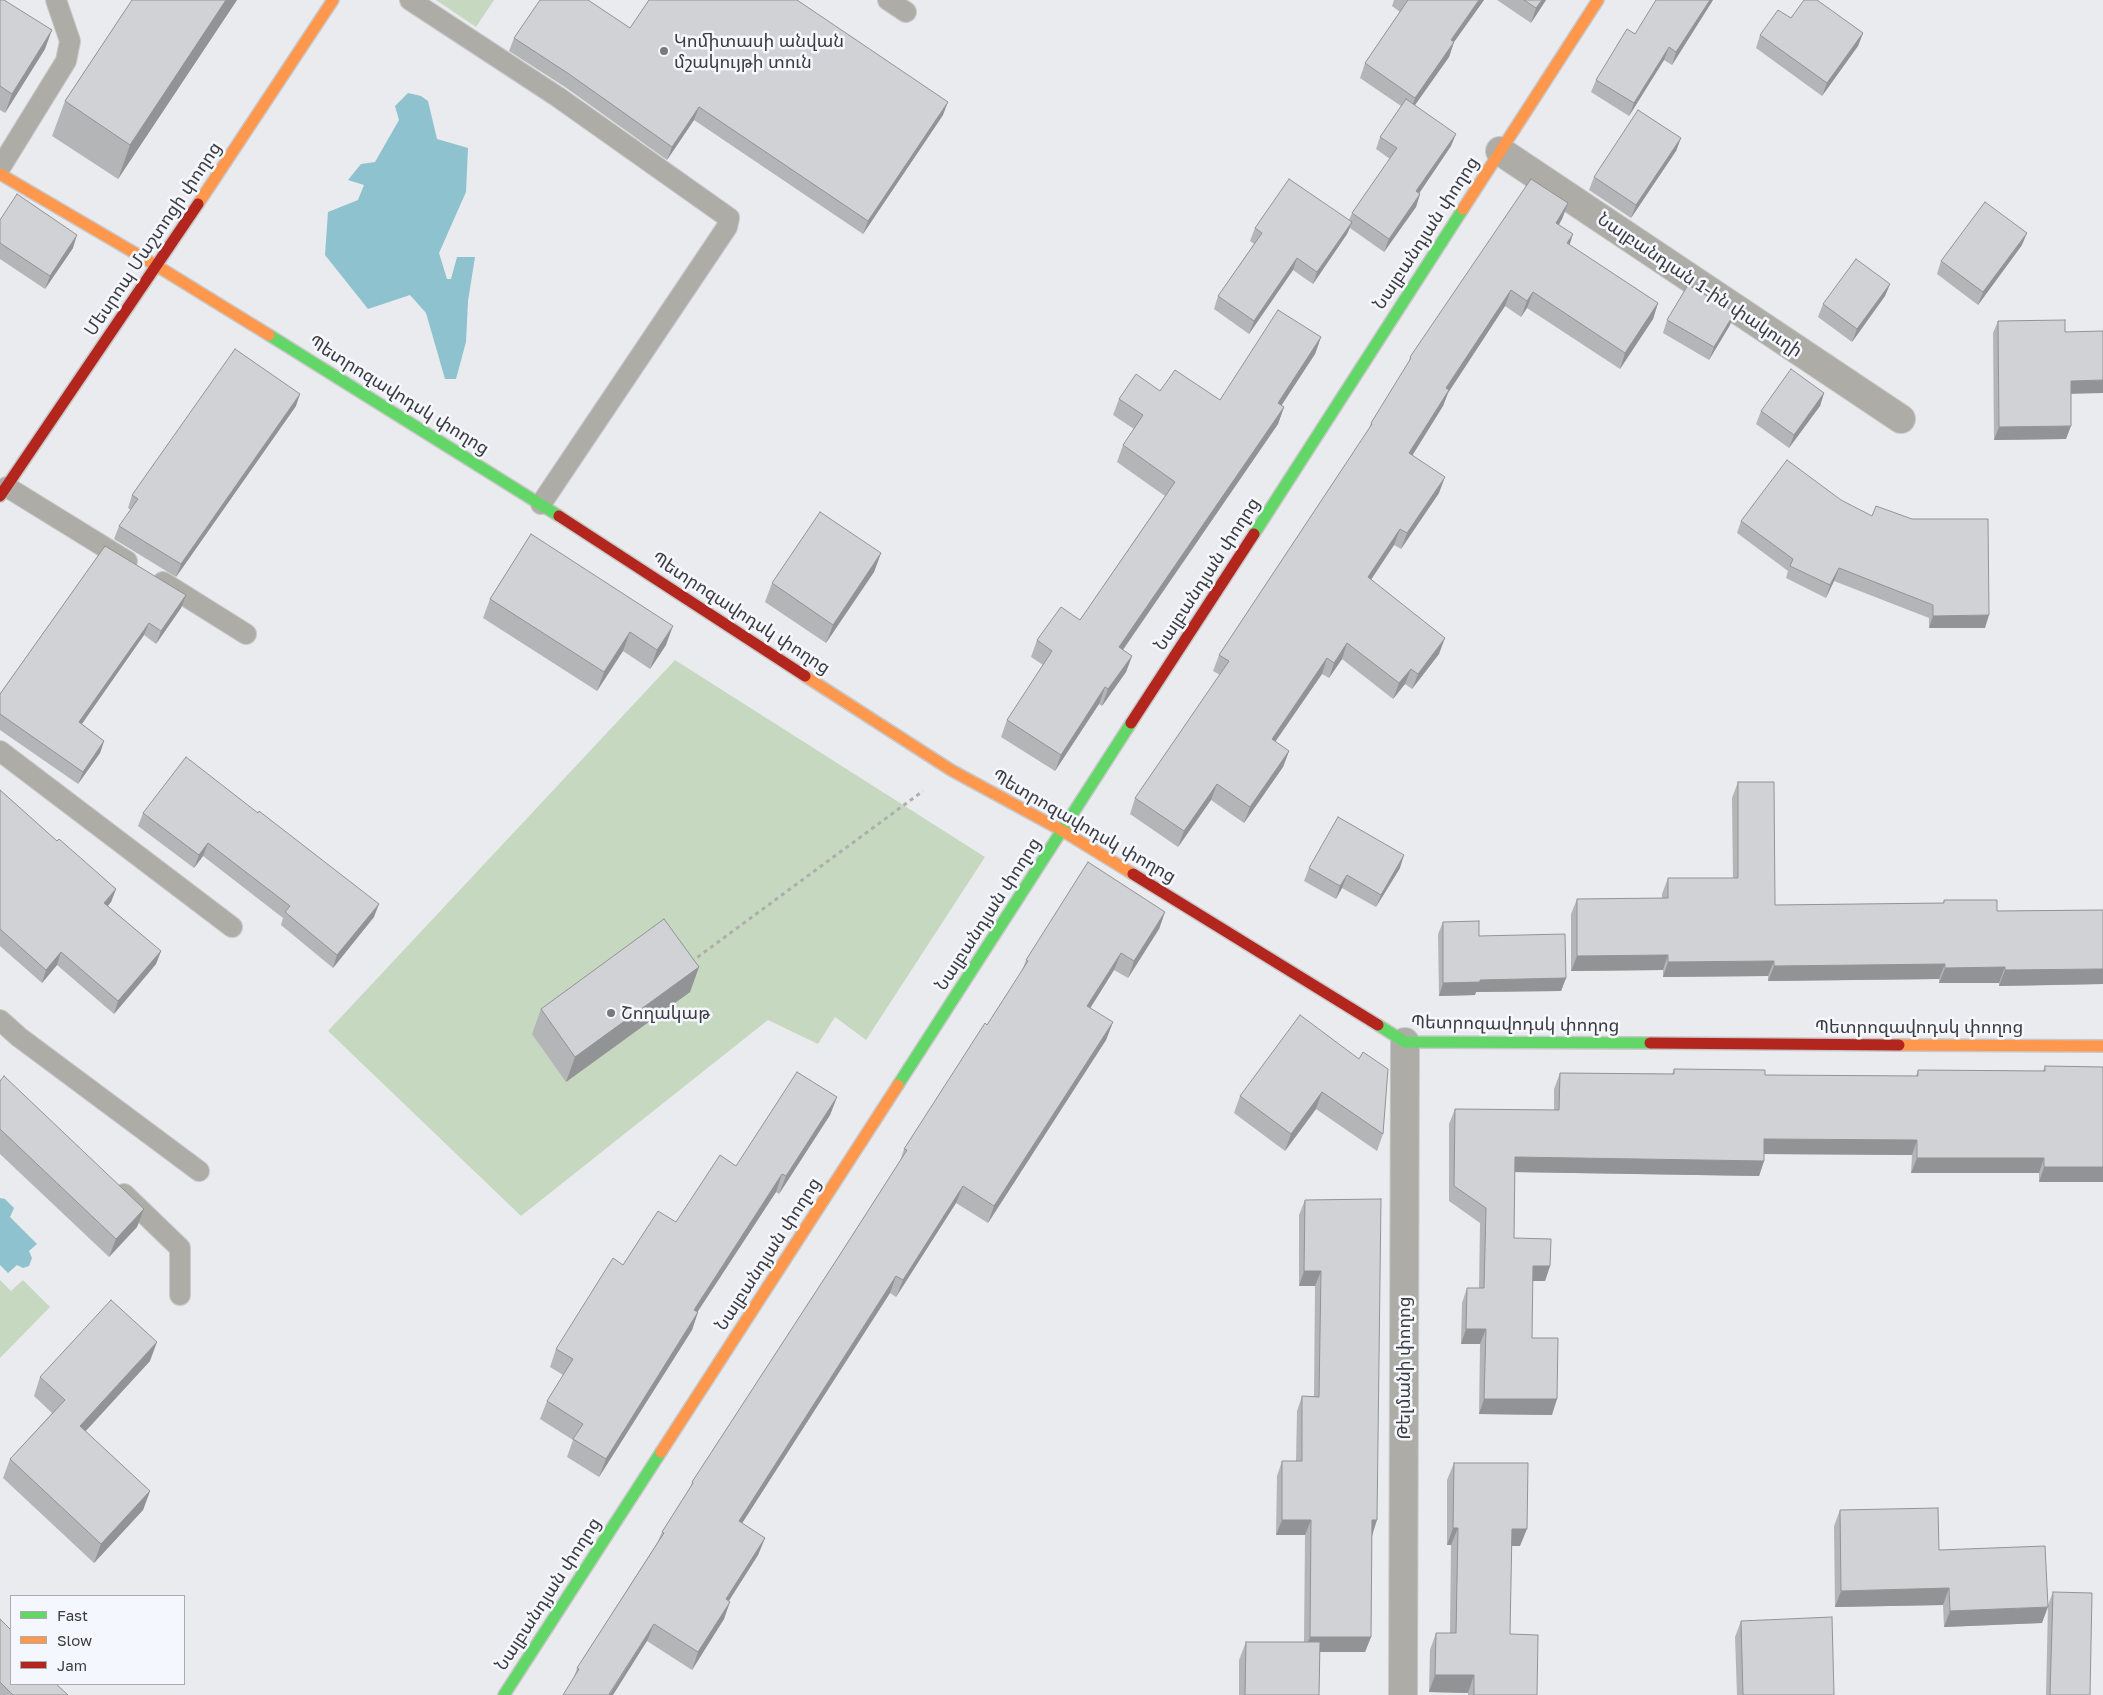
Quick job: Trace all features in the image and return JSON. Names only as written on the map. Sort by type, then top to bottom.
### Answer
[{"type":"street","name":"Մեսրոպ Մաշտոցի փողոց","points":[[3,491],[157,266],[333,0]]},
{"type":"street","name":"Նալբանդյան փողոց","points":[[504,1695],[1598,0]]},
{"type":"street","name":"Նալբանդյան 1-ին փակուղի","points":[[1500,151],[1901,419]]},
{"type":"street","name":"Պետրոզավոդսկ փողոց","points":[[0,174],[157,266],[542,504],[951,770],[1063,831],[1405,1042],[2103,1046]]},
{"type":"street","name":"Թելմանի փողոց","points":[[1403,1695],[1405,1042]]},
{"type":"lane","points":[[0,168],[66,61],[70,41],[56,0]]},
{"type":"lane","points":[[410,0],[558,97],[729,218],[727,227],[542,504]]},
{"type":"lane","points":[[888,0],[906,12]]},
{"type":"lane","points":[[3,491],[246,634]]},
{"type":"lane","points":[[0,751],[232,927]]},
{"type":"lane","points":[[0,1020],[19,1038],[199,1171]]},
{"type":"lane","points":[[108,1179],[180,1248],[180,1296]]},
{"type":"path","points":[[684,967],[951,770]]},
{"type":"green space","points":[[436,0],[494,0],[476,27]]},
{"type":"green space","points":[[675,660],[985,857],[866,1040],[835,1017],[818,1044],[768,1020],[521,1216],[328,1031]]},
{"type":"green space","points":[[0,1280],[11,1291],[23,1280],[50,1307],[0,1358]]},
{"type":"water","points":[[408,93],[421,96],[428,101],[437,139],[468,148],[466,192],[439,253],[447,279],[451,279],[457,257],[475,257],[468,301],[466,342],[456,379],[445,379],[426,313],[410,295],[368,309],[325,255],[328,212],[358,200],[364,185],[348,180],[361,164],[375,162],[399,120],[395,106]]},
{"type":"water","points":[[0,1198],[5,1199],[14,1208],[10,1217],[37,1244],[29,1251],[32,1258],[29,1266],[23,1268],[17,1265],[8,1273],[0,1265]]},
{"type":"building","points":[[0,0],[4,0],[52,30],[12,94],[0,86]]},
{"type":"building","points":[[132,0],[226,0],[130,145],[65,101]]},
{"type":"building","points":[[540,0],[588,0],[630,28],[649,0],[797,0],[948,102],[868,221],[699,107],[672,147],[569,74],[514,38]]},
{"type":"building","points":[[1408,0],[1479,0],[1451,40],[1454,42],[1415,98],[1365,63]]},
{"type":"building","points":[[1524,0],[1542,0],[1536,8]]},
{"type":"building","points":[[1656,0],[1710,0],[1676,52],[1669,47],[1634,103],[1596,80],[1627,29],[1635,34]]},
{"type":"building","points":[[1804,0],[1817,0],[1863,33],[1827,83],[1760,35],[1778,10],[1791,18]]},
{"type":"building","points":[[1406,99],[1456,134],[1416,191],[1420,194],[1389,239],[1352,213],[1397,148],[1380,137]]},
{"type":"building","points":[[1638,110],[1681,138],[1636,205],[1594,177]]},
{"type":"building","points":[[1289,179],[1352,222],[1317,272],[1297,258],[1254,321],[1218,296],[1262,233],[1255,228]]},
{"type":"building","points":[[1531,179],[1568,203],[1556,223],[1573,234],[1567,243],[1658,303],[1625,353],[1533,292],[1527,301],[1511,290],[1446,388],[1449,390],[1409,453],[1445,477],[1407,533],[1400,529],[1368,577],[1445,638],[1418,674],[1411,669],[1399,683],[1347,643],[1334,663],[1327,658],[1272,739],[1289,751],[1250,807],[1217,784],[1184,831],[1135,798],[1229,661],[1219,655],[1372,424],[1410,357]]},
{"type":"building","points":[[17,194],[77,235],[50,276],[0,243],[0,220]]},
{"type":"building","points":[[1985,202],[2027,233],[1983,292],[1941,261]]},
{"type":"building","points":[[1856,259],[1890,284],[1857,329],[1823,304]]},
{"type":"building","points":[[1688,285],[1735,312],[1714,347],[1667,320]]},
{"type":"building","points":[[1278,310],[1321,337],[1278,403],[1284,407],[1119,647],[1132,656],[1108,689],[1105,687],[1061,755],[1007,720],[1052,651],[1037,640],[1061,607],[1080,620],[1175,482],[1123,445],[1143,415],[1119,399],[1136,374],[1160,391],[1175,370],[1220,400]]},
{"type":"building","points":[[2065,320],[2065,332],[2103,331],[2103,380],[2071,381],[2071,426],[1999,427],[1998,321]]},
{"type":"building","points":[[235,349],[300,394],[181,564],[119,526],[138,499],[132,495]]},
{"type":"building","points":[[1791,369],[1824,393],[1794,435],[1761,411]]},
{"type":"building","points":[[1787,460],[1841,500],[1872,516],[1876,506],[1912,519],[1988,519],[1989,615],[1933,616],[1933,605],[1839,568],[1830,585],[1790,566],[1793,559],[1741,521]]},
{"type":"building","points":[[820,512],[881,553],[833,625],[772,583]]},
{"type":"building","points":[[531,534],[673,626],[657,650],[630,632],[604,672],[490,599]]},
{"type":"building","points":[[105,546],[186,595],[161,631],[149,623],[79,722],[104,741],[83,772],[0,714],[0,694]]},
{"type":"building","points":[[186,757],[379,904],[337,955],[285,912],[290,906],[208,843],[199,855],[143,813]]},
{"type":"building","points":[[1738,782],[1774,782],[1775,905],[1944,903],[1944,900],[1997,900],[1997,911],[2103,910],[2103,969],[2005,970],[2005,967],[1945,968],[1945,964],[1774,966],[1774,961],[1668,962],[1668,955],[1577,956],[1577,899],[1668,898],[1668,878],[1738,878]]},
{"type":"building","points":[[0,790],[57,841],[59,839],[116,889],[104,903],[161,951],[118,1001],[61,952],[46,970],[0,929]]},
{"type":"building","points":[[1338,817],[1404,855],[1381,895],[1347,875],[1340,886],[1309,868]]},
{"type":"building","points":[[1088,862],[1165,912],[1134,961],[1121,953],[1087,1006],[1113,1022],[994,1206],[963,1186],[903,1280],[896,1276],[739,1521],[765,1538],[726,1599],[730,1602],[698,1652],[654,1624],[609,1694],[612,1695],[563,1695],[579,1669],[577,1668],[664,1533],[662,1532],[692,1482],[907,1150],[904,1149],[985,1023],[987,1025],[1028,961],[1026,960]]},
{"type":"building","name":"Շողակաթ","points":[[664,919],[699,967],[575,1057],[541,1009]]},
{"type":"building","points":[[1479,921],[1479,936],[1565,934],[1566,978],[1443,983],[1443,922]]},
{"type":"building","points":[[1300,1015],[1359,1059],[1363,1052],[1388,1069],[1383,1134],[1322,1092],[1291,1134],[1240,1096]]},
{"type":"building","points":[[2045,1066],[2103,1067],[2103,1167],[2044,1167],[2044,1158],[1917,1158],[1917,1140],[1764,1139],[1764,1161],[1515,1157],[1514,1238],[1551,1239],[1550,1266],[1533,1266],[1532,1338],[1558,1338],[1557,1399],[1484,1399],[1486,1329],[1466,1329],[1467,1288],[1484,1288],[1486,1208],[1454,1186],[1455,1109],[1559,1110],[1560,1073],[1674,1074],[1674,1069],[1765,1070],[1765,1075],[1918,1076],[1918,1070],[2045,1071]]},
{"type":"building","points":[[797,1072],[837,1097],[786,1176],[782,1174],[694,1310],[698,1312],[606,1459],[573,1439],[583,1424],[547,1401],[573,1359],[556,1349],[613,1258],[623,1265],[658,1211],[676,1222],[720,1155],[736,1166]]},
{"type":"building","points":[[4,1076],[144,1209],[116,1239],[0,1129],[0,1081]]},
{"type":"building","points":[[1381,1199],[1377,1520],[1372,1520],[1371,1637],[1310,1637],[1311,1520],[1282,1520],[1282,1461],[1302,1461],[1302,1396],[1319,1397],[1321,1271],[1304,1271],[1305,1200]]},
{"type":"building","points":[[111,1300],[157,1342],[80,1426],[150,1491],[101,1544],[10,1459],[65,1400],[40,1377]]},
{"type":"building","points":[[1454,1463],[1528,1463],[1527,1529],[1512,1529],[1510,1634],[1538,1635],[1537,1695],[1474,1695],[1474,1675],[1435,1675],[1436,1633],[1456,1633],[1458,1528],[1453,1528]]},
{"type":"building","points":[[1938,1508],[1939,1550],[2045,1546],[2048,1607],[1950,1611],[1949,1588],[1841,1591],[1840,1510]]},
{"type":"building","points":[[2053,1592],[2092,1593],[2090,1695],[2050,1695]]},
{"type":"building","points":[[1832,1617],[1834,1695],[1743,1695],[1741,1621]]},
{"type":"building","points":[[0,1619],[10,1629],[10,1685],[57,1685],[68,1695],[13,1695],[0,1682]]},
{"type":"building","points":[[1246,1642],[1320,1642],[1319,1695],[1245,1695]]},
{"type":"traffic: fast","points":[[1254,534],[1463,209]]},
{"type":"traffic: fast","points":[[269,335],[559,516]]},
{"type":"traffic: fast","points":[[898,1085],[1131,723]]},
{"type":"traffic: fast","points":[[1378,1025],[1405,1042],[1650,1043]]},
{"type":"traffic: fast","points":[[504,1695],[661,1452]]},
{"type":"traffic: slow","points":[[198,204],[333,0]]},
{"type":"traffic: slow","points":[[1463,209],[1598,0]]},
{"type":"traffic: slow","points":[[0,174],[157,266],[269,335]]},
{"type":"traffic: slow","points":[[805,676],[951,770],[1063,831],[1133,874]]},
{"type":"traffic: slow","points":[[1899,1045],[2103,1046]]},
{"type":"traffic: slow","points":[[661,1452],[898,1085]]},
{"type":"traffic: jam","points":[[0,496],[198,204]]},
{"type":"traffic: jam","points":[[559,516],[805,676]]},
{"type":"traffic: jam","points":[[1131,723],[1254,534]]},
{"type":"traffic: jam","points":[[1133,874],[1378,1025]]},
{"type":"traffic: jam","points":[[1650,1043],[1899,1045]]},
{"type":"place","name":"Կոմիտասի անվան մշակույթի տուն","points":[[664,51]]},
{"type":"place","name":"Շողակաթ","points":[[611,1013]]}]
